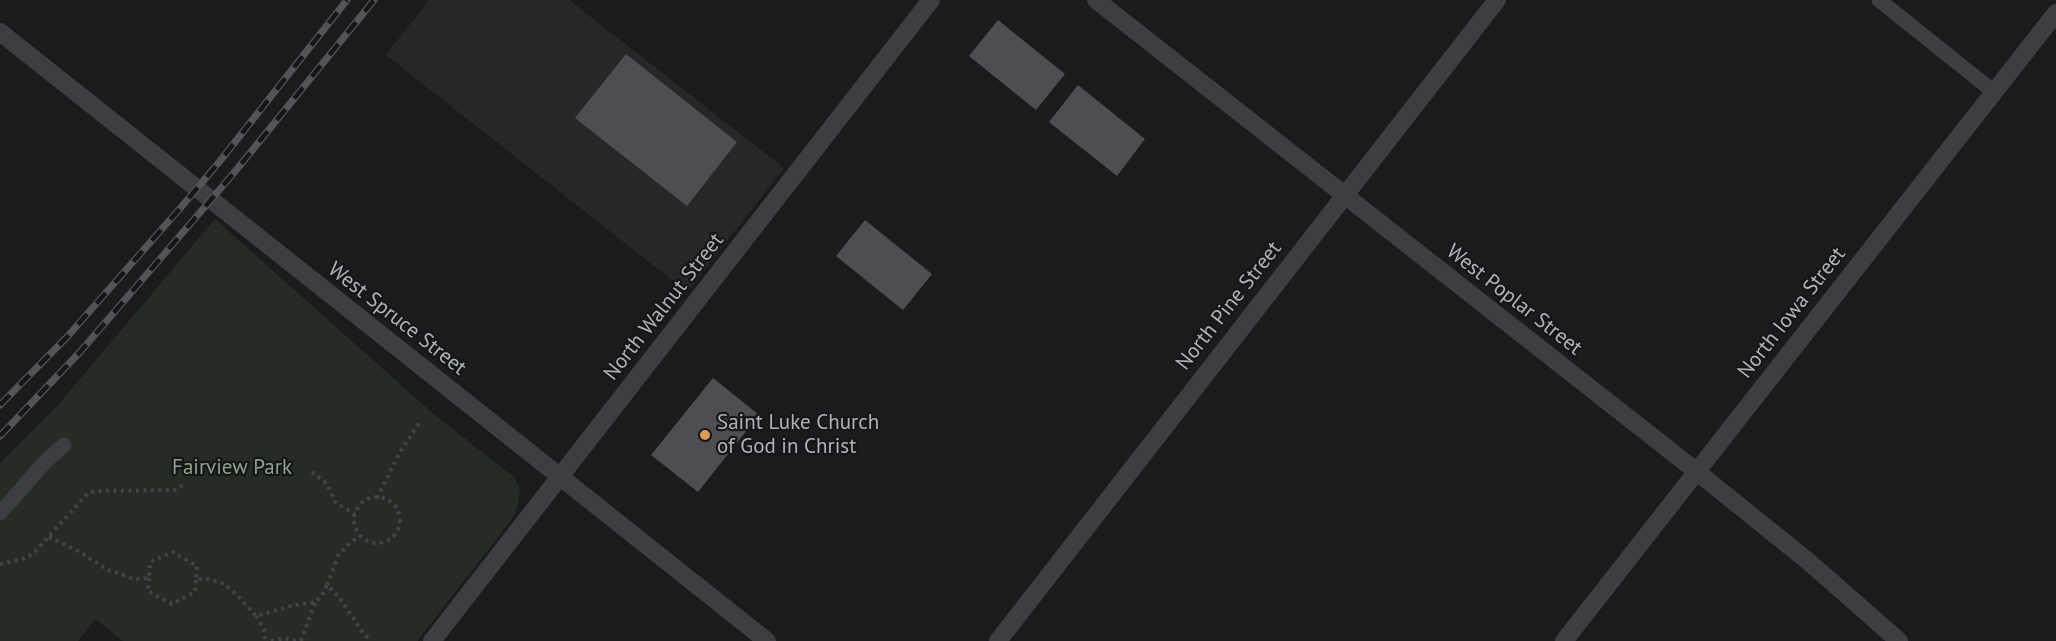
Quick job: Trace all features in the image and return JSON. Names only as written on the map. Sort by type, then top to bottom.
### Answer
[{"type":"street","name":"North Walnut Street","points":[[432,641],[931,0]]},
{"type":"street","name":"West Poplar Street","points":[[1096,0],[1696,471],[1809,562],[1899,641]]},
{"type":"street","name":"North Pine Street","points":[[998,641],[1497,0]]},
{"type":"street","name":"North Iowa Street","points":[[1564,641],[2056,13]]},
{"type":"street","name":"West Spruce Street","points":[[0,32],[767,641]]},
{"type":"lane","points":[[1879,0],[1994,92]]},
{"type":"lane","points":[[0,513],[45,462],[64,445]]},
{"type":"path","points":[[377,498],[400,452],[420,420]]},
{"type":"path","points":[[312,472],[327,484],[336,503],[355,514]]},
{"type":"path","points":[[0,564],[23,559],[34,553],[88,493],[175,490],[183,485]]},
{"type":"path","points":[[377,498],[388,501],[398,512],[398,528],[388,539],[373,543],[360,536],[354,523],[355,514],[361,503],[367,499],[377,498]]},
{"type":"path","points":[[271,641],[285,638],[298,641],[316,602],[327,585],[338,556],[360,536]]},
{"type":"path","points":[[49,537],[80,552],[108,570],[135,579],[149,578]]},
{"type":"path","points":[[173,552],[197,566],[195,592],[172,604],[148,591],[149,578],[150,562],[173,552]]},
{"type":"path","points":[[196,579],[209,579],[224,584],[237,595],[256,616],[264,629],[265,641]]},
{"type":"path","points":[[327,585],[339,597],[371,641]]},
{"type":"path","points":[[256,616],[295,605],[316,602]]},
{"type":"shaded area","points":[[429,0],[569,0],[784,168],[687,292],[386,55]]},
{"type":"green space","name":"Fairview Park","points":[[215,219],[430,411],[515,478],[520,491],[513,518],[417,641],[123,641],[95,619],[78,641],[0,641],[0,463],[58,405]]},
{"type":"building","points":[[998,20],[1065,74],[1036,110],[969,56]]},
{"type":"building","points":[[626,54],[737,142],[687,206],[575,118]]},
{"type":"building","points":[[1078,85],[1145,139],[1117,176],[1049,122]]},
{"type":"building","points":[[865,220],[932,274],[903,310],[836,256]]},
{"type":"building","name":"Saint Luke Church of God in Christ","points":[[713,378],[759,415],[698,492],[651,455]]},
{"type":"railway","points":[[0,405],[67,337],[183,205],[347,0]]},
{"type":"railway","points":[[0,436],[80,352],[233,174],[374,0]]},
{"type":"place","name":"Saint Luke Church of God in Christ","points":[[705,435]]}]
